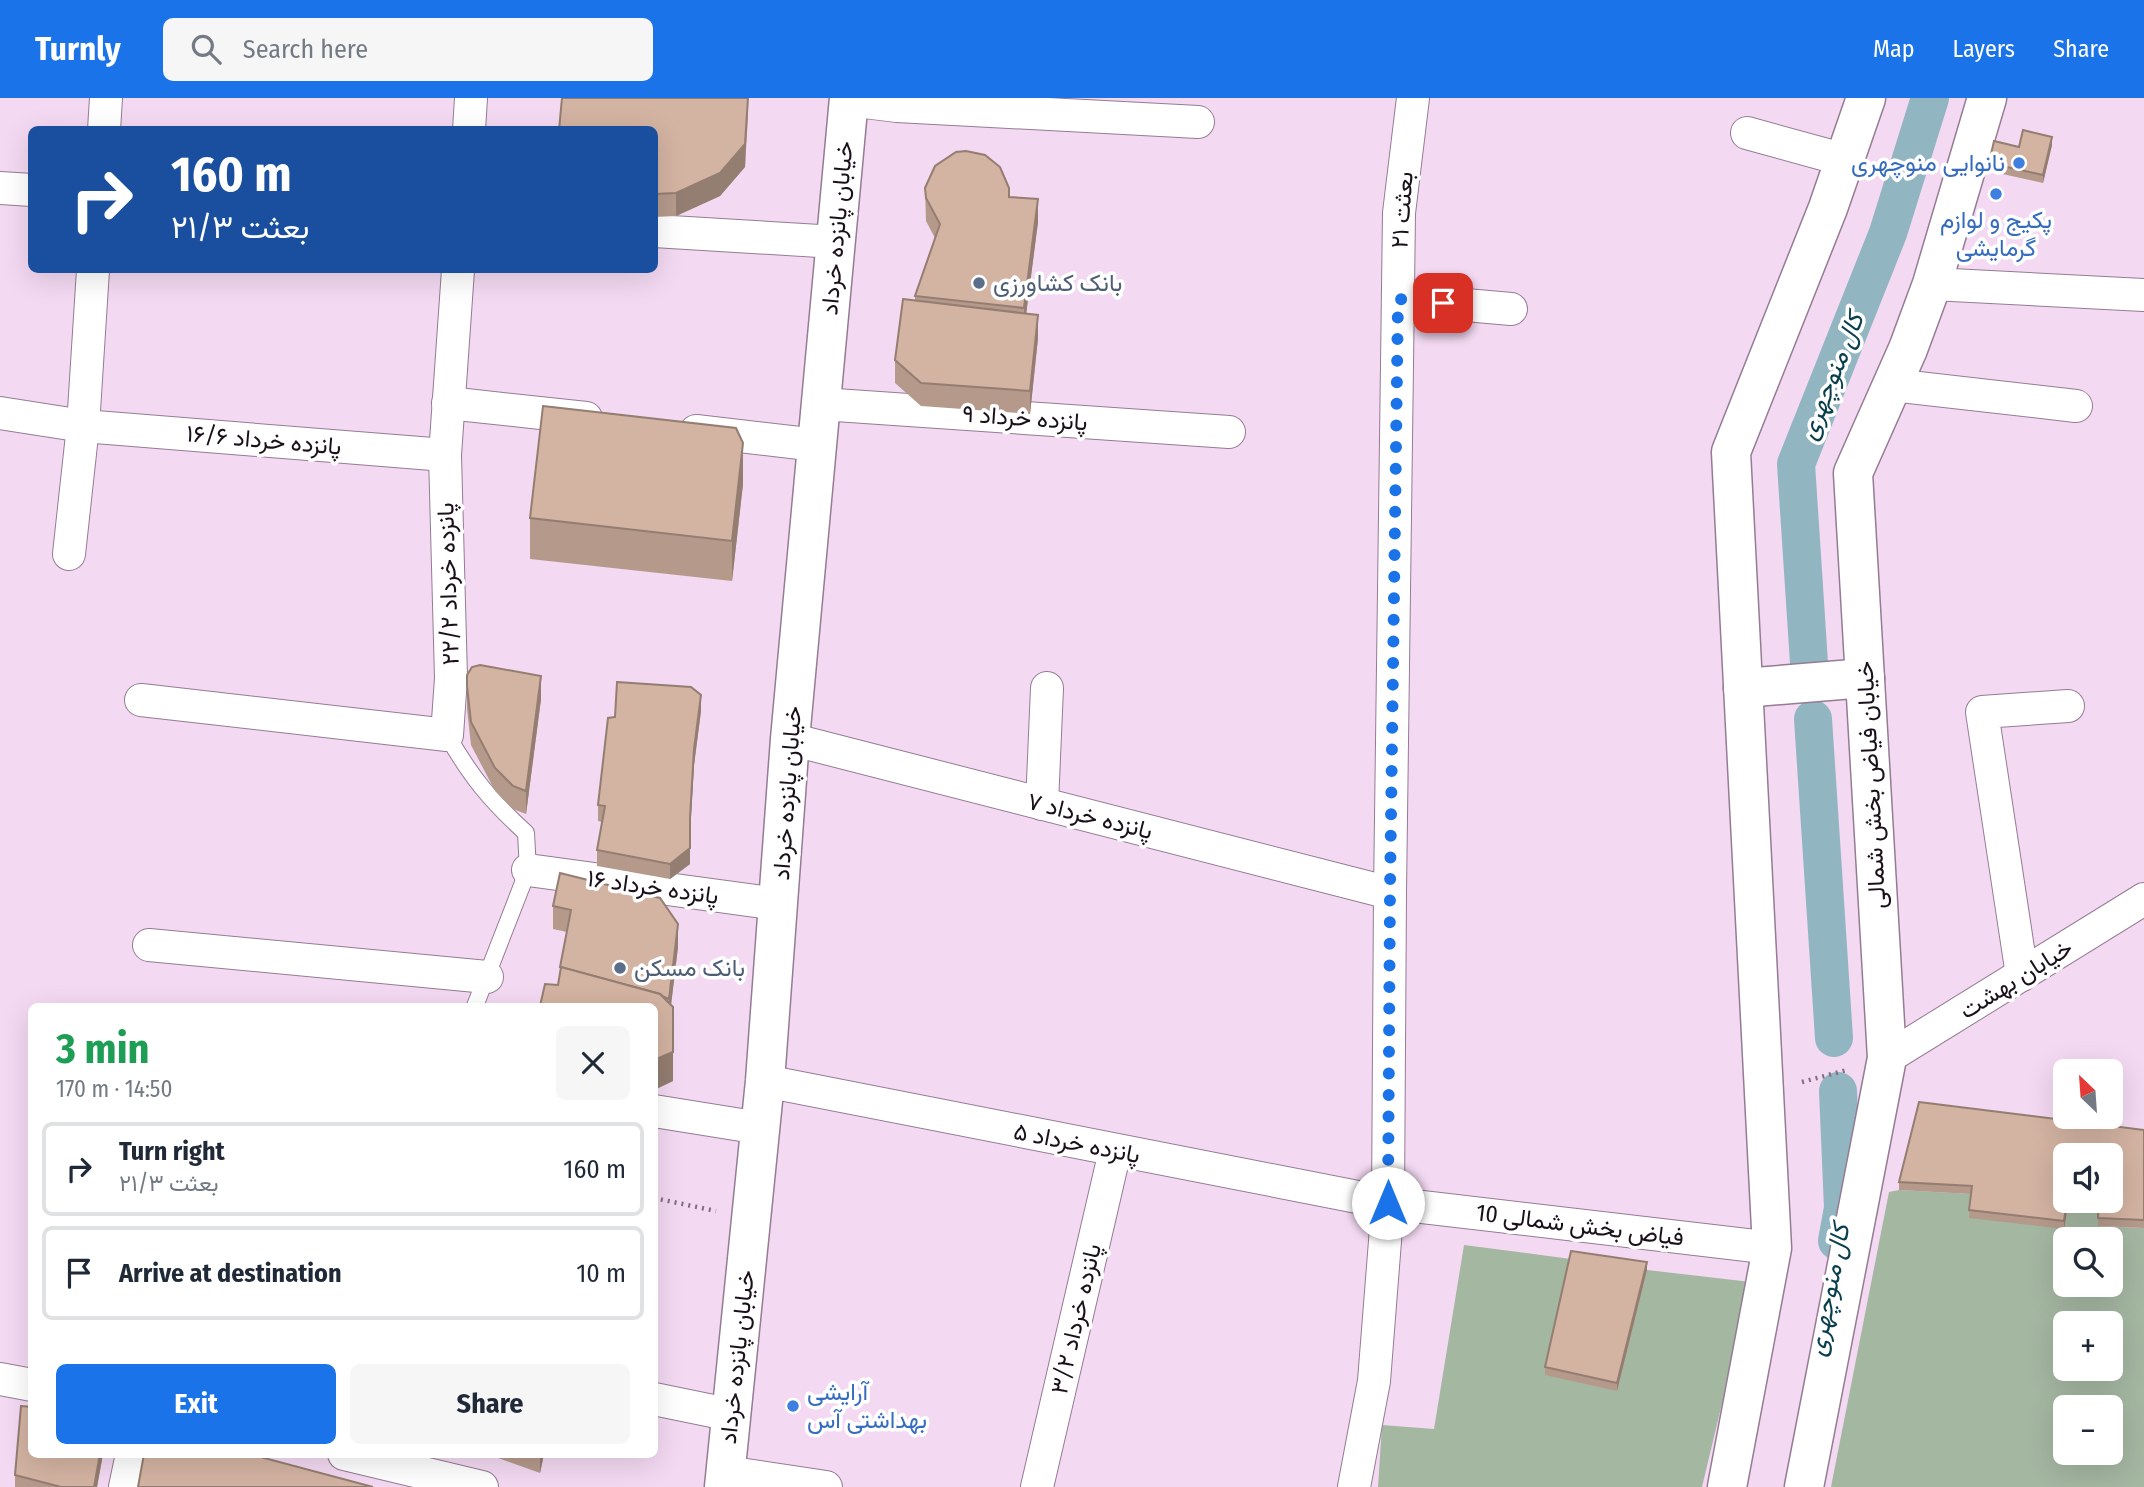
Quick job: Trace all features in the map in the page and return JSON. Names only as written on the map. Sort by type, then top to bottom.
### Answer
[{"type":"street","points":[[104,126],[106,98]]},
{"type":"street","points":[[469,126],[471,98]]},
{"type":"street","name":"بعثت ۲۱","points":[[1354,1487],[1374,1381],[1388,1203],[1399,213],[1413,98]]},
{"type":"street","points":[[1727,1487],[1772,1248],[1731,452],[1845,160],[1866,98]]},
{"type":"street","name":"خیابان فیاض بخش شمالی","points":[[1804,1487],[1887,1058],[1853,473],[1932,284],[1987,98]]},
{"type":"street","points":[[848,99],[897,106],[1198,122]]},
{"type":"street","name":"خیابان پانزده خرداد","points":[[725,1480],[765,1081],[790,739],[848,99]]},
{"type":"street","points":[[1747,132],[1845,160]]},
{"type":"street","points":[[0,188],[28,190]]},
{"type":"street","points":[[658,231],[836,243]]},
{"type":"street","points":[[69,554],[83,426],[93,273]]},
{"type":"street","name":"پانزده خرداد ۲۲/۲","points":[[447,735],[451,678],[445,455],[458,273]]},
{"type":"street","points":[[1932,284],[2144,295]]},
{"type":"street","points":[[1398,299],[1511,309]]},
{"type":"street","points":[[1892,384],[2076,406]]},
{"type":"street","points":[[448,403],[613,422]]},
{"type":"street","name":"پانزده خرداد ۹","points":[[821,404],[1229,432]]},
{"type":"street","name":"پانزده خرداد ۱۶/۶","points":[[0,413],[83,426],[445,455]]},
{"type":"street","points":[[668,428],[817,445]]},
{"type":"street","points":[[1743,688],[1865,678]]},
{"type":"street","points":[[1042,804],[1047,688]]},
{"type":"street","points":[[141,700],[447,735]]},
{"type":"street","points":[[2022,975],[1982,712],[2068,706]]},
{"type":"street","name":"پانزده خرداد ۷","points":[[790,739],[1390,892]]},
{"type":"street","name":"پانزده خرداد ۱۶","points":[[528,870],[778,904]]},
{"type":"street","name":"خیابان بهشت","points":[[1887,1058],[2144,899]]},
{"type":"street","points":[[149,945],[486,977]]},
{"type":"street","name":"پانزده خرداد ۵","points":[[765,1081],[1388,1203]]},
{"type":"street","points":[[658,1112],[760,1128]]},
{"type":"street","name":"پانزده خرداد ۳/۲","points":[[1037,1487],[1115,1151]]},
{"type":"street","name":"فیاض بخش شمالی 10","points":[[1388,1203],[1772,1248]]},
{"type":"street","points":[[0,1379],[28,1384]]},
{"type":"street","points":[[658,1400],[732,1415]]},
{"type":"street","points":[[125,1487],[131,1458]]},
{"type":"street","points":[[361,1458],[482,1487]]},
{"type":"street","points":[[725,1480],[826,1487]]},
{"type":"lane","points":[[447,735],[465,766],[492,802],[526,833],[528,870],[476,1003]]},
{"type":"path","points":[[1764,1093],[1887,1058]]},
{"type":"path","points":[[658,1199],[751,1218]]},
{"type":"green space","points":[[1899,1190],[1972,1194],[2058,1227],[2053,1227],[2053,1297],[2123,1297],[2123,1227],[2144,1228],[2144,1487],[1831,1487],[1889,1192]]},
{"type":"green space","points":[[2066,1213],[2099,1213],[2099,1226],[2122,1227],[2063,1227]]},
{"type":"green space","points":[[1464,1245],[1571,1259],[1617,1390],[1647,1270],[1751,1282],[1702,1487],[1378,1487],[1382,1425],[1434,1429]]},
{"type":"building","points":[[562,98],[748,98],[745,144],[720,173],[676,193],[658,194],[658,126],[559,126]]},
{"type":"building","name":"نانوایی منوچهری","points":[[2023,130],[2052,137],[2043,175],[1989,163],[1994,141],[2019,147]]},
{"type":"building","name":"بانک کشاورزی","points":[[956,152],[985,155],[1000,167],[1009,188],[1009,197],[1038,199],[1024,308],[915,296],[940,224],[926,198],[925,188],[935,166]]},
{"type":"building","points":[[903,299],[1038,315],[1030,391],[921,383],[895,360]]},
{"type":"building","points":[[543,406],[736,428],[743,443],[732,541],[530,518]]},
{"type":"building","points":[[480,665],[541,676],[526,791],[513,786],[495,768],[471,722],[467,675],[472,667]]},
{"type":"building","points":[[617,682],[691,687],[701,695],[694,749],[690,848],[670,864],[597,850],[605,806],[598,805],[608,718],[615,717]]},
{"type":"building","name":"بانک مسکن","points":[[560,873],[660,898],[678,924],[669,999],[660,994],[560,967],[571,910],[553,906]]},
{"type":"building","points":[[561,967],[660,994],[673,1007],[673,1052],[658,1058],[658,1003],[541,1003],[545,984],[558,985]]},
{"type":"building","points":[[1919,1102],[2053,1119],[2053,1129],[2123,1127],[2144,1130],[2144,1220],[2098,1218],[2098,1213],[2123,1213],[2123,1143],[2053,1143],[2053,1213],[2065,1213],[2064,1221],[1969,1210],[1972,1186],[1899,1182]]},
{"type":"building","points":[[1571,1251],[1647,1262],[1617,1383],[1545,1367]]},
{"type":"building","points":[[21,1406],[28,1407],[28,1458],[99,1458],[94,1487],[61,1487],[15,1475]]},
{"type":"building","points":[[143,1458],[264,1458],[373,1487],[138,1487]]},
{"type":"waterway","name":"کال منوچهری","points":[[1809,663],[1796,464],[1888,233],[1930,98]]},
{"type":"waterway","name":"کال منوچهری","points":[[1813,719],[1834,1038]]},
{"type":"waterway","name":"کال منوچهری","points":[[1837,1241],[1843,1208],[1838,1091]]},
{"type":"place","name":"نانوایی منوچهری","points":[[2019,163]]},
{"type":"place","name":"پکیج و لوازم گرمایشی","points":[[1996,194]]},
{"type":"place","name":"بانک کشاورزی","points":[[979,283]]},
{"type":"place","name":"بانک مسکن","points":[[620,968]]},
{"type":"place","name":"آرایشی بهداشتی آس","points":[[793,1406]]},
{"type":"route","points":[[1388,1203],[1398,299],[1443,303]]}]
